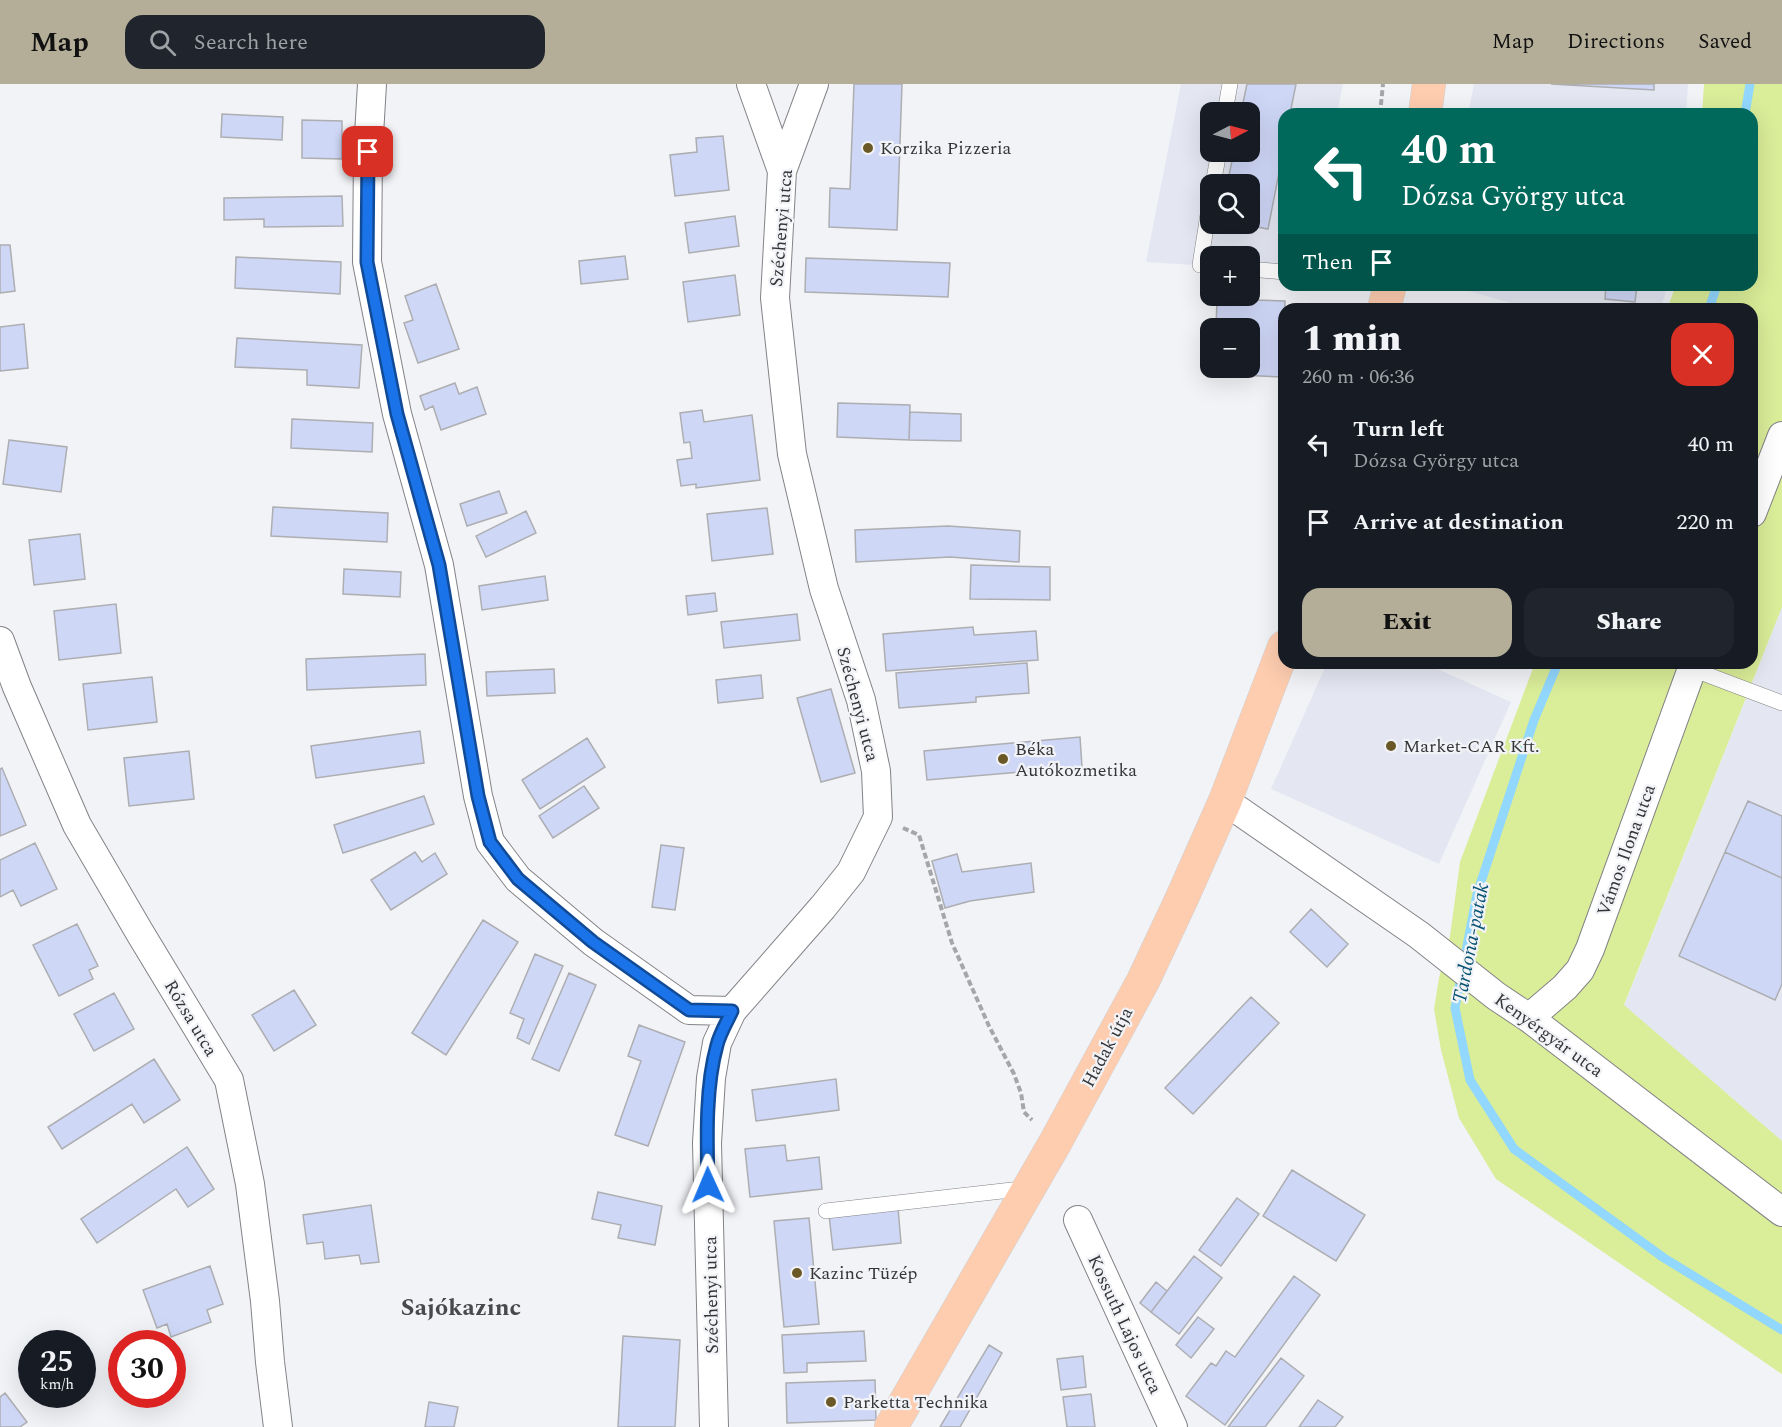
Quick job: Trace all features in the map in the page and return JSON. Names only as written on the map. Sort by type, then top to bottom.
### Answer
[{"type":"main road","points":[[1426,108],[1429,84]]},
{"type":"main road","name":"Hadak útja","points":[[891,1427],[1029,1188],[1143,981],[1225,801],[1278,663]]},
{"type":"street","points":[[372,84],[368,152],[367,262],[397,414],[439,565],[478,796],[490,842],[518,879],[593,942],[689,1010],[732,1011]]},
{"type":"street","points":[[751,84],[782,171]]},
{"type":"street","name":"Széchenyi utca","points":[[714,1427],[707,1143],[711,1078],[717,1043],[732,1011],[851,872],[878,817],[876,771],[861,700],[824,590],[792,454],[775,298],[782,171],[814,84]]},
{"type":"street","points":[[1758,498],[1782,436]]},
{"type":"street","name":"Rózsa utca","points":[[0,641],[17,687],[77,825],[229,1080],[250,1184],[278,1427]]},
{"type":"street","name":"Vámos Ilona utca","points":[[1529,1018],[1565,987],[1580,970],[1590,949],[1692,669]]},
{"type":"street","name":"Kenyérgyár utca","points":[[1225,801],[1419,935],[1782,1212]]},
{"type":"street","name":"Kossuth Lajos utca","points":[[1078,1220],[1173,1427]]},
{"type":"lane","points":[[1227,102],[1230,84]]},
{"type":"lane","points":[[1260,270],[1278,271]]},
{"type":"lane","points":[[1700,669],[1782,703]]},
{"type":"lane","points":[[826,1211],[1029,1188]]},
{"type":"path","points":[[1381,108],[1383,84]]},
{"type":"path","points":[[878,817],[920,836],[952,943],[989,1026],[1014,1074],[1022,1093],[1024,1112]]},
{"type":"shaded area","points":[[1181,84],[1343,84],[1338,108],[1278,108],[1278,270],[1260,269],[1260,246],[1200,246],[1200,265],[1146,262]]},
{"type":"shaded area","points":[[1474,84],[1688,84],[1686,108],[1469,108]]},
{"type":"shaded area","points":[[1468,291],[1666,291],[1662,303],[1511,303]]},
{"type":"shaded area","points":[[1782,607],[1782,1141],[1624,1006]]},
{"type":"shaded area","name":"Market-CAR Kft.","points":[[1324,669],[1437,669],[1511,702],[1439,864],[1271,789]]},
{"type":"green space","points":[[1704,84],[1782,84],[1782,607],[1758,667],[1758,303],[1669,303],[1674,291],[1758,291],[1758,108],[1702,108]]},
{"type":"green space","points":[[1533,669],[1757,669],[1624,1005],[1782,1141],[1782,1374],[1496,1179],[1459,1118],[1441,1050],[1434,1009],[1450,936],[1460,862]]},
{"type":"building","points":[[854,84],[902,84],[897,230],[829,227],[830,188],[850,189]]},
{"type":"building","points":[[1247,84],[1296,84],[1291,108],[1278,108],[1278,178],[1268,229],[1260,227],[1260,174],[1229,174],[1232,162],[1260,162],[1260,102],[1243,102]]},
{"type":"building","points":[[1551,84],[1654,84],[1654,90]]},
{"type":"building","points":[[222,114],[283,117],[282,140],[221,137]]},
{"type":"building","points":[[302,120],[342,121],[342,159],[302,158]]},
{"type":"building","points":[[723,136],[729,190],[675,196],[670,155],[697,152],[696,138]]},
{"type":"building","points":[[342,196],[343,226],[264,227],[264,219],[224,220],[224,198]]},
{"type":"building","points":[[735,216],[739,246],[689,253],[685,223]]},
{"type":"building","points":[[0,245],[10,245],[15,291],[0,293]]},
{"type":"building","points":[[625,256],[628,279],[581,284],[579,261]]},
{"type":"building","points":[[236,257],[341,262],[340,294],[235,288]]},
{"type":"building","points":[[806,258],[950,263],[948,297],[805,292]]},
{"type":"building","points":[[735,275],[740,315],[688,322],[683,282]]},
{"type":"building","points":[[436,284],[459,349],[418,363],[404,323],[413,320],[405,296]]},
{"type":"building","points":[[1606,291],[1636,291],[1635,302],[1605,299]]},
{"type":"building","points":[[1260,300],[1285,301],[1285,303],[1278,303],[1278,377],[1260,376],[1260,318],[1216,318],[1217,306],[1260,306]]},
{"type":"building","points":[[24,324],[28,368],[0,371],[0,327]]},
{"type":"building","points":[[237,338],[362,345],[359,388],[307,385],[307,370],[235,367]]},
{"type":"building","points":[[455,383],[459,394],[477,387],[486,414],[441,430],[433,406],[425,410],[420,396]]},
{"type":"building","points":[[838,403],[910,405],[909,440],[837,437]]},
{"type":"building","points":[[702,410],[704,422],[752,415],[760,480],[696,488],[696,484],[681,486],[677,460],[692,458],[690,442],[684,443],[680,413]]},
{"type":"building","points":[[910,412],[961,414],[961,441],[909,440]]},
{"type":"building","points":[[292,419],[373,423],[372,452],[291,448]]},
{"type":"building","points":[[9,440],[67,447],[61,492],[3,484]]},
{"type":"building","points":[[499,491],[507,513],[467,526],[460,504]]},
{"type":"building","points":[[273,507],[388,513],[387,542],[271,536]]},
{"type":"building","points":[[767,508],[773,554],[712,561],[707,514]]},
{"type":"building","points":[[526,511],[536,533],[486,557],[476,536]]},
{"type":"building","points":[[948,526],[1020,531],[1019,562],[950,557],[856,562],[855,530]]},
{"type":"building","points":[[80,534],[85,579],[34,585],[29,540]]},
{"type":"building","points":[[971,565],[1050,567],[1050,600],[970,599]]},
{"type":"building","points":[[344,569],[401,572],[400,597],[343,594]]},
{"type":"building","points":[[545,576],[548,600],[482,610],[479,586]]},
{"type":"building","points":[[715,593],[717,611],[688,615],[686,596]]},
{"type":"building","points":[[116,604],[121,653],[59,660],[54,611]]},
{"type":"building","points":[[797,614],[800,640],[724,648],[721,622]]},
{"type":"building","points":[[973,627],[974,635],[1036,631],[1038,660],[886,671],[883,634]]},
{"type":"building","points":[[425,654],[426,685],[307,690],[306,659]]},
{"type":"building","points":[[1027,663],[1029,693],[976,697],[976,702],[899,708],[896,673]]},
{"type":"building","points":[[554,669],[555,693],[487,696],[486,672]]},
{"type":"building","points":[[761,675],[763,698],[718,703],[716,680]]},
{"type":"building","points":[[152,677],[157,722],[88,730],[83,684]]},
{"type":"building","points":[[831,689],[855,773],[821,782],[797,698]]},
{"type":"building","points":[[420,731],[424,763],[316,778],[311,746]]},
{"type":"building","name":"Béka Autókozmetika","points":[[1080,737],[1082,767],[927,780],[924,751]]},
{"type":"building","points":[[587,738],[605,767],[540,809],[522,780]]},
{"type":"building","points":[[189,751],[194,799],[129,806],[124,758]]},
{"type":"building","points":[[2,768],[26,825],[0,836],[0,769]]},
{"type":"building","points":[[584,786],[599,808],[553,838],[539,816]]},
{"type":"building","points":[[424,796],[434,824],[343,853],[334,825]]},
{"type":"building","points":[[1748,801],[1782,816],[1782,878],[1725,852]]},
{"type":"building","points":[[35,843],[57,889],[21,906],[13,890],[0,897],[0,860]]},
{"type":"building","points":[[661,845],[684,848],[675,910],[652,907]]},
{"type":"building","points":[[415,852],[422,862],[435,853],[447,874],[391,910],[371,880]]},
{"type":"building","points":[[1725,852],[1782,878],[1782,984],[1775,1000],[1679,956]]},
{"type":"building","points":[[957,854],[962,872],[1031,863],[1034,892],[970,901],[945,908],[932,861]]},
{"type":"building","points":[[1311,909],[1348,944],[1327,967],[1290,932]]},
{"type":"building","points":[[483,920],[518,942],[446,1055],[412,1033]]},
{"type":"building","points":[[77,924],[98,966],[89,970],[93,979],[59,996],[33,945]]},
{"type":"building","points":[[535,954],[563,966],[529,1044],[517,1038],[524,1019],[510,1013]]},
{"type":"building","points":[[569,973],[596,985],[559,1071],[532,1059]]},
{"type":"building","points":[[294,990],[316,1025],[274,1051],[252,1015]]},
{"type":"building","points":[[114,993],[134,1029],[94,1051],[74,1014]]},
{"type":"building","points":[[1251,997],[1279,1023],[1193,1114],[1165,1088]]},
{"type":"building","points":[[639,1025],[685,1042],[648,1146],[615,1135],[641,1061],[628,1056]]},
{"type":"building","points":[[154,1059],[180,1100],[144,1123],[132,1104],[62,1149],[48,1127]]},
{"type":"building","points":[[836,1079],[839,1110],[756,1121],[752,1090]]},
{"type":"building","points":[[785,1145],[787,1161],[819,1157],[822,1189],[750,1197],[745,1149]]},
{"type":"building","points":[[187,1147],[214,1189],[188,1207],[176,1189],[97,1243],[81,1219]]},
{"type":"building","points":[[1292,1170],[1365,1215],[1336,1261],[1263,1216]]},
{"type":"building","points":[[598,1192],[662,1206],[655,1245],[618,1238],[621,1225],[592,1219]]},
{"type":"building","points":[[1237,1198],[1259,1214],[1221,1266],[1199,1250]]},
{"type":"building","points":[[371,1205],[379,1262],[361,1264],[359,1255],[325,1259],[323,1242],[307,1244],[303,1215]]},
{"type":"building","name":"Kazinc Tüzép","points":[[898,1208],[901,1243],[833,1250],[829,1215]]},
{"type":"building","name":"Kazinc Tüzép","points":[[809,1218],[819,1324],[784,1327],[774,1221]]},
{"type":"building","points":[[1194,1256],[1222,1278],[1179,1334],[1151,1312]]},
{"type":"building","points":[[210,1266],[223,1304],[207,1310],[211,1322],[186,1331],[169,1330],[167,1324],[157,1328],[143,1290]]},
{"type":"building","points":[[1294,1276],[1320,1295],[1225,1425],[1186,1396],[1211,1363],[1216,1366],[1226,1351],[1235,1357]]},
{"type":"building","points":[[1156,1282],[1167,1291],[1151,1312],[1140,1303]]},
{"type":"building","points":[[1198,1317],[1214,1329],[1191,1358],[1176,1345]]},
{"type":"building","points":[[864,1331],[866,1361],[807,1363],[807,1372],[784,1373],[782,1335]]},
{"type":"building","points":[[623,1336],[680,1340],[675,1427],[618,1427]]},
{"type":"building","points":[[989,1345],[1002,1353],[960,1427],[940,1427]]},
{"type":"building","points":[[1083,1356],[1086,1387],[1061,1390],[1057,1359]]},
{"type":"building","points":[[1281,1358],[1304,1376],[1265,1427],[1228,1427]]},
{"type":"building","name":"Parketta Technika","points":[[875,1380],[876,1420],[787,1423],[786,1383]]},
{"type":"building","points":[[5,1393],[27,1422],[20,1427],[0,1427],[0,1397]]},
{"type":"building","points":[[1091,1394],[1095,1427],[1067,1427],[1063,1397]]},
{"type":"building","points":[[1318,1400],[1343,1417],[1335,1427],[1299,1427]]},
{"type":"building","points":[[429,1402],[458,1407],[454,1427],[425,1427]]},
{"type":"waterway","name":"Tardona-patak","points":[[1746,108],[1750,84]]},
{"type":"waterway","name":"Tardona-patak","points":[[1711,303],[1715,291]]},
{"type":"waterway","name":"Tardona-patak","points":[[1555,669],[1534,720],[1477,894],[1455,1008],[1470,1080],[1514,1149],[1664,1258],[1782,1330]]},
{"type":"place","name":"Korzika Pizzeria","points":[[868,148]]},
{"type":"place","name":"Market-CAR Kft.","points":[[1391,746]]},
{"type":"place","name":"Béka Autókozmetika","points":[[1003,759]]},
{"type":"place","name":"Kazinc Tüzép","points":[[797,1273]]},
{"type":"place","name":"Parketta Technika","points":[[831,1402]]},
{"type":"district","name":"Sajókazinc","points":[[461,1307]]},
{"type":"route","points":[[368,152],[367,262],[397,414],[439,565],[478,796],[490,842],[518,879],[593,942],[689,1010],[732,1011],[717,1043],[711,1078],[707,1143],[708,1185]]}]
